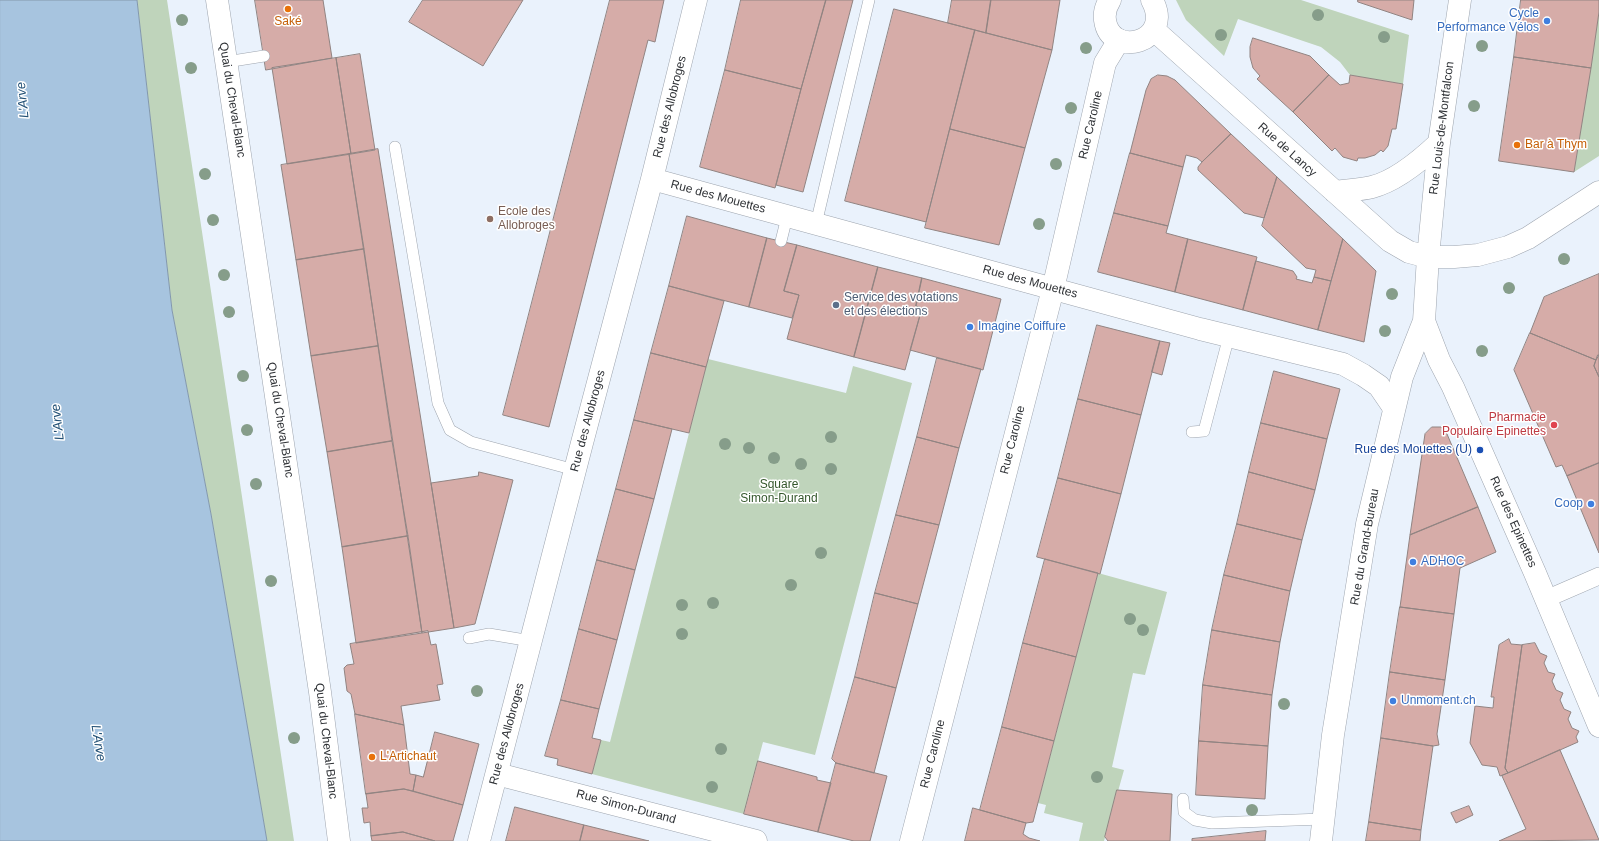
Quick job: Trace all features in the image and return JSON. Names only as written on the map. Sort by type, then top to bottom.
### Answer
[{"type":"street","name":"Quai du Cheval-Blanc","points":[[217,0],[320,692],[339,841]]},
{"type":"street","name":"Rue des Allobroges","points":[[479,841],[652,179],[696,0]]},
{"type":"street","points":[[1110,0],[1104,14],[1106,25],[1111,34],[1119,40],[1129,43],[1139,42],[1148,38],[1154,30],[1158,19],[1157,9],[1152,0]]},
{"type":"street","name":"Rue Louis-de-Montfalcon","points":[[1428,257],[1439,143],[1460,0]]},
{"type":"street","name":"Rue de Lancy","points":[[1154,30],[1390,241],[1409,252],[1428,257],[1454,257],[1478,255],[1508,247],[1528,238],[1599,192]]},
{"type":"street","name":"Rue Caroline","points":[[911,841],[1053,289],[1105,64],[1119,40]]},
{"type":"street","points":[[1335,192],[1372,187],[1392,178],[1418,163],[1439,143]]},
{"type":"street","name":"Rue des Mouettes","points":[[652,179],[1262,345],[1343,364],[1379,386],[1394,408]]},
{"type":"street","name":"Rue du Grand-Bureau","points":[[1321,841],[1333,735],[1367,524],[1402,377],[1424,320],[1428,257]]},
{"type":"street","name":"Rue des Epinettes","points":[[1424,320],[1439,360],[1453,387],[1546,599],[1599,726]]},
{"type":"street","points":[[1546,599],[1599,576]]},
{"type":"street","name":"Rue Simon-Durand","points":[[497,774],[756,841]]},
{"type":"lane","points":[[816,224],[869,0]]},
{"type":"lane","points":[[226,62],[264,56]]},
{"type":"lane","points":[[395,148],[438,403],[450,430],[471,442],[575,470]]},
{"type":"lane","points":[[781,241],[787,216]]},
{"type":"lane","points":[[1192,432],[1204,431],[1229,336]]},
{"type":"lane","points":[[469,638],[489,634],[531,641]]},
{"type":"lane","points":[[1183,799],[1184,812],[1195,820],[1212,823],[1323,819]]},
{"type":"green space","points":[[137,0],[167,0],[294,841],[267,841],[211,514],[172,310]]},
{"type":"green space","points":[[1176,0],[1301,0],[1409,35],[1403,84],[1350,75],[1340,62],[1321,47],[1238,19],[1224,56],[1186,20]]},
{"type":"green space","points":[[1599,12],[1599,156],[1574,172]]},
{"type":"green space","name":"Square Simon-Durand","points":[[708,359],[846,393],[853,366],[912,383],[815,755],[763,742],[744,814],[592,774],[601,740],[610,742]]},
{"type":"green space","points":[[1098,573],[1167,592],[1145,675],[1133,673],[1112,767],[1124,770],[1104,841],[1079,841],[1083,823],[1044,813],[1046,805],[1038,803]]},
{"type":"water","name":"L'Arve","points":[[0,0],[137,0],[172,310],[211,514],[267,841],[0,841]]},
{"type":"building","points":[[255,0],[323,0],[332,58],[266,70]]},
{"type":"building","points":[[423,0],[523,0],[483,66],[409,22]]},
{"type":"building","points":[[610,0],[664,0],[655,42],[648,40],[549,427],[503,415]]},
{"type":"building","points":[[741,0],[826,0],[801,89],[725,70]]},
{"type":"building","points":[[826,0],[853,0],[803,192],[776,185]]},
{"type":"building","points":[[952,0],[991,0],[986,33],[948,23]]},
{"type":"building","points":[[991,0],[1060,0],[1052,50],[986,33]]},
{"type":"building","points":[[1358,0],[1414,0],[1412,20],[1358,2]]},
{"type":"building","points":[[1521,0],[1599,0],[1599,12],[1591,68],[1514,57]]},
{"type":"building","points":[[894,9],[975,30],[926,222],[845,201]]},
{"type":"building","points":[[975,30],[1052,50],[1025,148],[950,129]]},
{"type":"building","points":[[1253,38],[1310,56],[1329,75],[1293,112],[1257,79],[1260,76],[1253,68],[1250,57],[1250,47]]},
{"type":"building","points":[[360,54],[375,150],[351,154],[336,58]]},
{"type":"building","points":[[1514,57],[1591,68],[1574,172],[1499,161]]},
{"type":"building","points":[[336,58],[351,154],[287,164],[272,68]]},
{"type":"building","points":[[725,70],[801,89],[775,188],[700,167]]},
{"type":"building","points":[[1158,75],[1167,76],[1175,80],[1231,134],[1202,162],[1197,158],[1186,155],[1183,167],[1130,153],[1146,90],[1151,79]]},
{"type":"building","points":[[1329,75],[1340,85],[1349,83],[1350,75],[1403,84],[1396,129],[1392,129],[1388,146],[1383,152],[1381,150],[1375,155],[1365,158],[1358,158],[1357,161],[1343,157],[1335,148],[1332,151],[1293,112]]},
{"type":"building","points":[[950,129],[1025,148],[999,245],[925,228]]},
{"type":"building","points":[[1231,134],[1277,177],[1264,218],[1244,213],[1198,170],[1198,167],[1202,162]]},
{"type":"building","points":[[378,149],[454,628],[422,633],[349,154]]},
{"type":"building","points":[[1130,153],[1183,167],[1168,226],[1114,213]]},
{"type":"building","points":[[349,154],[364,249],[296,260],[281,165]]},
{"type":"building","points":[[1277,177],[1343,239],[1331,281],[1314,277],[1316,270],[1306,268],[1262,226]]},
{"type":"building","points":[[1114,213],[1168,226],[1166,233],[1188,239],[1175,292],[1098,272]]},
{"type":"building","points":[[687,216],[767,238],[749,307],[669,286]]},
{"type":"building","points":[[767,238],[797,245],[784,291],[799,295],[792,318],[749,307]]},
{"type":"building","points":[[1188,239],[1257,257],[1243,310],[1175,292]]},
{"type":"building","points":[[1343,239],[1376,271],[1364,342],[1318,330]]},
{"type":"building","points":[[797,245],[878,267],[854,357],[787,339],[799,295],[784,291]]},
{"type":"building","points":[[364,249],[378,346],[311,356],[296,260]]},
{"type":"building","points":[[1256,261],[1293,271],[1297,277],[1296,279],[1312,283],[1314,277],[1331,281],[1318,330],[1243,310]]},
{"type":"building","points":[[878,267],[922,278],[916,306],[922,308],[905,370],[854,357]]},
{"type":"building","points":[[1599,274],[1599,355],[1596,360],[1530,333],[1544,297]]},
{"type":"building","points":[[922,278],[1001,299],[983,370],[910,350],[922,308],[916,306]]},
{"type":"building","points":[[669,286],[724,301],[706,367],[651,353]]},
{"type":"building","points":[[1097,325],[1160,341],[1141,415],[1078,399]]},
{"type":"building","points":[[1530,333],[1596,360],[1594,366],[1599,377],[1599,463],[1567,476],[1562,465],[1556,467],[1514,370]]},
{"type":"building","points":[[1160,341],[1170,343],[1162,375],[1152,372]]},
{"type":"building","points":[[378,346],[392,441],[327,452],[311,356]]},
{"type":"building","points":[[651,353],[706,367],[689,433],[634,420]]},
{"type":"building","points":[[1599,355],[1599,377],[1594,366]]},
{"type":"building","points":[[937,358],[981,369],[959,448],[917,437]]},
{"type":"building","points":[[1274,371],[1340,389],[1327,439],[1261,423]]},
{"type":"building","points":[[1078,399],[1141,415],[1121,494],[1058,478]]},
{"type":"building","points":[[634,420],[672,429],[654,499],[616,489]]},
{"type":"building","points":[[1261,423],[1327,439],[1315,490],[1249,472]]},
{"type":"building","points":[[1432,427],[1441,427],[1447,434],[1478,507],[1410,535],[1425,434]]},
{"type":"building","points":[[917,437],[959,448],[939,525],[896,515]]},
{"type":"building","points":[[392,441],[408,536],[342,547],[327,452]]},
{"type":"building","points":[[1599,463],[1599,553],[1567,476]]},
{"type":"building","points":[[479,472],[513,480],[475,624],[454,628],[431,483],[478,476]]},
{"type":"building","points":[[1249,472],[1315,490],[1302,540],[1237,524]]},
{"type":"building","points":[[1058,478],[1121,494],[1100,574],[1037,557]]},
{"type":"building","points":[[616,489],[654,499],[635,570],[597,560]]},
{"type":"building","points":[[1478,507],[1496,552],[1460,568],[1454,614],[1400,607],[1410,535]]},
{"type":"building","points":[[896,515],[939,525],[918,604],[875,593]]},
{"type":"building","points":[[1237,524],[1302,540],[1290,591],[1224,575]]},
{"type":"building","points":[[408,536],[422,633],[356,643],[342,547]]},
{"type":"building","points":[[1045,559],[1098,573],[1076,657],[1023,643]]},
{"type":"building","points":[[597,560],[635,570],[617,640],[579,629]]},
{"type":"building","points":[[1224,575],[1290,591],[1280,642],[1212,630]]},
{"type":"building","points":[[875,593],[918,604],[896,688],[855,677]]},
{"type":"building","points":[[1400,607],[1454,614],[1445,680],[1390,672]]},
{"type":"building","points":[[579,629],[617,640],[599,709],[561,700]]},
{"type":"building","points":[[1212,630],[1280,642],[1272,695],[1203,685]]},
{"type":"building","points":[[428,631],[431,645],[436,644],[443,684],[437,685],[440,700],[401,706],[404,725],[355,714],[351,694],[347,691],[344,668],[347,665],[354,664],[350,644]]},
{"type":"building","points":[[1509,639],[1511,644],[1522,645],[1505,768],[1508,773],[1500,776],[1497,767],[1482,765],[1470,743],[1475,706],[1493,708],[1494,697],[1491,697],[1499,645]]},
{"type":"building","points":[[1023,643],[1076,657],[1054,741],[1002,727]]},
{"type":"building","points":[[1535,643],[1540,653],[1547,656],[1544,663],[1548,672],[1555,674],[1552,681],[1556,690],[1563,693],[1560,700],[1564,709],[1571,712],[1568,719],[1572,728],[1579,731],[1576,737],[1578,742],[1508,773],[1505,768],[1522,645]]},
{"type":"building","points":[[1390,672],[1445,680],[1437,734],[1439,745],[1433,746],[1381,738]]},
{"type":"building","points":[[855,677],[896,688],[874,773],[836,763],[832,759]]},
{"type":"building","points":[[1203,685],[1272,695],[1268,746],[1199,741]]},
{"type":"building","points":[[561,700],[599,709],[592,738],[601,740],[592,774],[557,765],[558,759],[545,756]]},
{"type":"building","points":[[355,714],[404,725],[410,774],[416,775],[413,791],[404,789],[366,794]]},
{"type":"building","points":[[1002,727],[1054,741],[1033,822],[1026,823],[980,810]]},
{"type":"building","points":[[435,732],[479,744],[463,805],[413,791],[416,775],[423,777]]},
{"type":"building","points":[[1381,738],[1433,746],[1421,830],[1369,822]]},
{"type":"building","points":[[1199,741],[1268,746],[1265,799],[1196,795]]},
{"type":"building","points":[[1560,750],[1599,840],[1499,841],[1526,829],[1502,776]]},
{"type":"building","points":[[758,761],[817,777],[817,780],[831,783],[818,832],[744,814]]},
{"type":"building","points":[[836,763],[887,776],[870,841],[854,841],[818,832]]},
{"type":"building","points":[[404,789],[463,805],[453,841],[435,841],[403,832],[371,836],[370,822],[364,823],[362,808],[368,808],[366,794]]},
{"type":"building","points":[[1117,790],[1172,794],[1170,841],[1108,841],[1105,837]]},
{"type":"building","points":[[1469,806],[1473,815],[1456,823],[1451,813]]},
{"type":"building","points":[[515,807],[584,825],[580,841],[506,841]]},
{"type":"building","points":[[973,808],[1026,823],[1023,834],[1029,838],[1040,841],[965,841]]},
{"type":"building","points":[[1369,822],[1421,830],[1420,841],[1366,841]]},
{"type":"building","points":[[584,825],[649,841],[580,841]]},
{"type":"building","points":[[1266,831],[1265,841],[1192,841],[1192,839]]},
{"type":"building","points":[[403,832],[435,841],[372,841],[371,836]]},
{"type":"place","name":"Saké","points":[[288,9]]},
{"type":"place","name":"Cycle Performance Vélos","points":[[1547,21]]},
{"type":"place","name":"Bar à Thym","points":[[1517,145]]},
{"type":"place","name":"Ecole des Allobroges","points":[[490,219]]},
{"type":"place","name":"Service des votations et des élections","points":[[836,305]]},
{"type":"place","name":"Imagine Coiffure","points":[[970,327]]},
{"type":"place","name":"Pharmacie Populaire Epinettes","points":[[1554,425]]},
{"type":"place","name":"Rue des Mouettes (U)","points":[[1480,450]]},
{"type":"place","name":"Coop","points":[[1591,504]]},
{"type":"place","name":"ADHOC","points":[[1413,562]]},
{"type":"place","name":"Unmoment.ch","points":[[1393,701]]},
{"type":"place","name":"L'Artichaut","points":[[372,757]]}]
